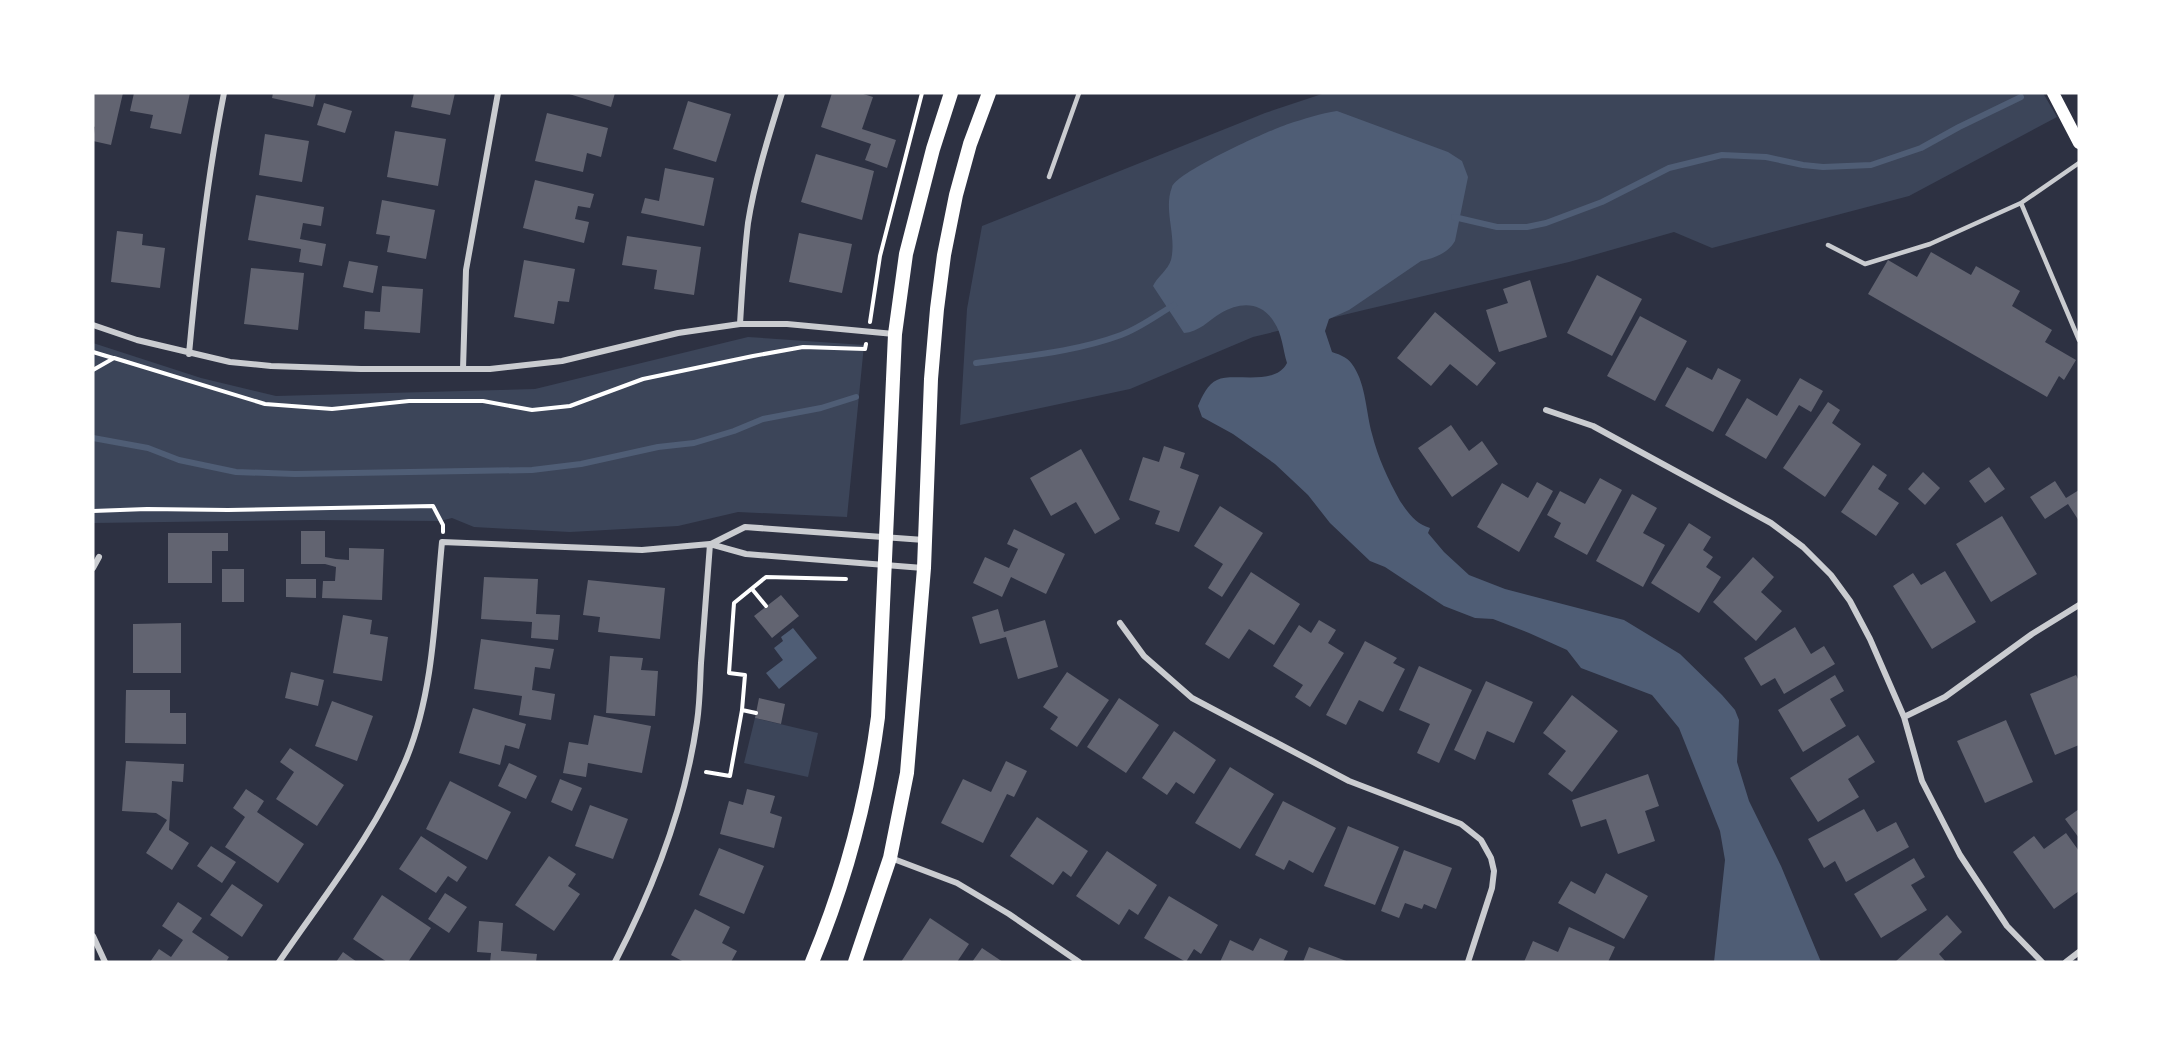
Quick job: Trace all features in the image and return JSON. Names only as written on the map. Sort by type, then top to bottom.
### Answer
[{"type":"main road","points":[[812,962],[849,862],[873,750],[878,717],[894,334],[906,254],[933,149],[951,93]]},
{"type":"main road","points":[[855,962],[890,858],[907,773],[926,540],[931,379],[937,309],[944,255],[956,195],[967,154],[989,93]]},
{"type":"main road","points":[[2053,93],[2079,143]]},
{"type":"street","points":[[189,354],[195,282],[210,165],[224,93]]},
{"type":"street","points":[[463,369],[466,270],[498,93]]},
{"type":"street","points":[[740,324],[742,279],[749,221],[762,163],[782,93]]},
{"type":"street","points":[[93,325],[189,354],[230,362],[271,366],[361,369],[490,369],[562,360],[678,333],[740,324],[787,324],[894,334]]},
{"type":"street","points":[[1546,410],[1593,426],[1771,523],[1803,547],[1831,575],[1850,602],[1870,639],[1904,717],[1922,781],[1960,855],[2007,926],[2042,962]]},
{"type":"street","points":[[710,544],[745,527],[926,540]]},
{"type":"street","points":[[279,962],[360,844],[391,790],[407,756],[419,719],[427,682],[442,542],[642,550],[710,544],[746,554],[924,568]]},
{"type":"street","points":[[615,962],[636,920],[658,867],[677,814],[688,770],[697,721],[710,544]]},
{"type":"street","points":[[93,568],[99,556]]},
{"type":"street","points":[[1904,717],[1946,697],[2032,634],[2079,605]]},
{"type":"street","points":[[1120,623],[1144,656],[1192,698],[1349,782],[1461,824],[1481,840],[1491,858],[1494,871],[1492,888],[1468,962]]},
{"type":"street","points":[[890,858],[957,883],[1079,962]]},
{"type":"street","points":[[93,936],[105,962]]},
{"type":"street","points":[[2066,962],[2079,952]]},
{"type":"lane","points":[[1049,177],[1079,93]]},
{"type":"lane","points":[[1828,245],[1864,264],[1930,244],[2021,203],[2079,163]]},
{"type":"lane","points":[[2021,203],[2079,340]]},
{"type":"path","points":[[873,302],[880,256],[922,93]]},
{"type":"path","points":[[93,352],[265,404],[332,409],[409,401],[483,401],[532,410],[570,406],[643,380],[753,356],[803,347],[865,349]]},
{"type":"path","points":[[93,370],[114,358]]},
{"type":"path","points":[[93,511],[433,506],[443,525],[442,542]]},
{"type":"path","points":[[706,772],[730,776],[742,710],[745,675],[729,673],[734,603],[766,577],[846,579]]},
{"type":"path","points":[[752,589],[766,606]]},
{"type":"path","points":[[742,710],[756,713]]},
{"type":"shaded area","points":[[1325,93],[2043,93],[2057,117],[1909,196],[1712,248],[1674,232],[1569,262],[1253,337],[1130,389],[960,425],[967,309],[982,226],[1265,113]]},
{"type":"shaded area","points":[[1337,111],[1448,152],[1462,161],[1468,177],[1455,241],[1449,249],[1421,261],[1349,310],[1329,319],[1325,331],[1332,352],[1347,359],[1358,374],[1377,452],[1400,501],[1416,521],[1430,528],[1428,533],[1444,552],[1469,575],[1505,589],[1624,620],[1680,654],[1722,695],[1735,710],[1739,720],[1737,762],[1749,801],[1781,866],[1821,962],[1714,962],[1725,860],[1720,831],[1679,728],[1652,695],[1581,668],[1567,650],[1529,633],[1493,619],[1475,618],[1444,606],[1385,567],[1370,561],[1330,523],[1308,495],[1275,464],[1233,434],[1202,417],[1198,406],[1211,384],[1217,380],[1273,375],[1287,363],[1277,326],[1263,310],[1243,305],[1228,309],[1199,328],[1184,333],[1153,286],[1171,260],[1169,205],[1172,187],[1178,180],[1206,162],[1263,134],[1288,124]]},
{"type":"shaded area","points":[[748,337],[864,345],[847,517],[738,512],[678,526],[570,532],[474,527],[452,518],[440,521],[93,523],[93,343],[201,378],[276,396],[535,389]]},
{"type":"shaded area","points":[[793,628],[817,658],[779,689],[766,673],[783,660],[774,648],[783,641],[781,637]]},
{"type":"shaded area","points":[[755,718],[818,733],[808,777],[744,763]]},
{"type":"building","points":[[93,93],[123,93],[111,145],[93,141],[95,127],[93,126]]},
{"type":"building","points":[[134,93],[190,93],[181,134],[150,128],[153,115],[130,111]]},
{"type":"building","points":[[273,93],[316,93],[313,107],[272,98]]},
{"type":"building","points":[[414,93],[455,93],[450,115],[411,107]]},
{"type":"building","points":[[566,93],[615,93],[611,107]]},
{"type":"building","points":[[832,93],[860,93],[873,97],[862,129],[896,140],[887,168],[865,160],[871,144],[821,127]]},
{"type":"building","points":[[688,101],[731,114],[716,162],[673,149]]},
{"type":"building","points":[[324,103],[352,111],[345,133],[317,125]]},
{"type":"building","points":[[547,113],[608,128],[601,157],[587,153],[583,172],[535,161]]},
{"type":"building","points":[[395,131],[446,139],[438,186],[387,177]]},
{"type":"building","points":[[265,134],[309,141],[302,182],[259,175]]},
{"type":"building","points":[[816,154],[874,171],[862,220],[801,202]]},
{"type":"building","points":[[665,168],[714,178],[704,226],[641,213],[645,198],[659,201]]},
{"type":"building","points":[[535,180],[594,194],[590,208],[578,206],[575,219],[589,222],[584,243],[523,228]]},
{"type":"building","points":[[256,195],[324,207],[321,226],[303,223],[300,239],[326,244],[322,266],[299,262],[301,249],[248,240]]},
{"type":"building","points":[[382,200],[435,210],[426,259],[387,252],[390,236],[376,234]]},
{"type":"building","points":[[117,231],[143,234],[142,245],[165,248],[160,288],[111,282]]},
{"type":"building","points":[[799,233],[852,244],[842,293],[789,282]]},
{"type":"building","points":[[627,236],[701,247],[694,295],[654,289],[657,270],[622,265]]},
{"type":"building","points":[[1931,252],[1971,275],[1976,266],[2020,291],[2012,306],[2052,330],[2045,342],[2076,360],[2064,380],[2059,376],[2047,397],[1868,294],[1888,260],[1917,277]]},
{"type":"building","points":[[524,260],[575,269],[569,302],[558,301],[554,324],[514,317]]},
{"type":"building","points":[[349,261],[378,266],[373,293],[343,287]]},
{"type":"building","points":[[251,268],[304,273],[298,330],[244,324]]},
{"type":"building","points":[[1597,275],[1642,299],[1612,356],[1567,333]]},
{"type":"building","points":[[1530,280],[1547,337],[1499,352],[1486,310],[1508,303],[1503,289]]},
{"type":"building","points":[[382,286],[423,289],[420,333],[364,329],[365,311],[380,312]]},
{"type":"building","points":[[1435,312],[1496,363],[1477,386],[1450,364],[1431,386],[1397,358]]},
{"type":"building","points":[[1640,316],[1687,341],[1655,401],[1607,376]]},
{"type":"building","points":[[1687,367],[1712,380],[1718,368],[1741,380],[1713,432],[1665,406]]},
{"type":"building","points":[[1800,378],[1823,391],[1811,412],[1799,405],[1766,459],[1725,435],[1747,398],[1777,416]]},
{"type":"building","points":[[1828,402],[1840,410],[1832,423],[1861,444],[1825,497],[1783,468]]},
{"type":"building","points":[[1451,425],[1469,451],[1482,441],[1498,464],[1452,497],[1418,448]]},
{"type":"building","points":[[1164,446],[1185,453],[1180,468],[1199,475],[1179,532],[1155,524],[1160,511],[1129,500],[1143,457],[1159,462]]},
{"type":"building","points":[[1081,449],[1120,519],[1095,534],[1076,502],[1051,516],[1030,478]]},
{"type":"building","points":[[1873,465],[1887,475],[1878,489],[1899,503],[1876,536],[1841,512]]},
{"type":"building","points":[[1989,467],[2005,489],[1985,503],[1969,481]]},
{"type":"building","points":[[1923,472],[1940,488],[1925,505],[1908,489]]},
{"type":"building","points":[[1600,478],[1622,490],[1587,555],[1554,537],[1561,523],[1547,515],[1560,491],[1585,504]]},
{"type":"building","points":[[2055,481],[2066,498],[2079,490],[2079,521],[2068,504],[2045,519],[2030,497]]},
{"type":"building","points":[[1537,482],[1553,491],[1519,552],[1477,527],[1502,483],[1528,498]]},
{"type":"building","points":[[1632,494],[1657,508],[1643,533],[1665,545],[1643,587],[1596,561]]},
{"type":"building","points":[[1220,506],[1263,533],[1222,597],[1208,588],[1223,564],[1194,546]]},
{"type":"building","points":[[2002,516],[2037,574],[1991,602],[1956,544]]},
{"type":"building","points":[[1689,523],[1711,537],[1703,550],[1713,557],[1706,567],[1721,577],[1699,613],[1651,583]]},
{"type":"building","points":[[1014,529],[1065,554],[1046,594],[1011,577],[1002,597],[973,583],[985,557],[1009,568],[1018,549],[1007,544]]},
{"type":"building","points":[[301,531],[325,531],[325,557],[349,560],[349,548],[384,549],[382,600],[322,598],[323,581],[335,581],[336,567],[325,564],[301,564]]},
{"type":"building","points":[[168,533],[228,533],[228,551],[212,551],[212,583],[168,583]]},
{"type":"building","points":[[1753,557],[1774,577],[1761,592],[1782,611],[1756,641],[1713,602]]},
{"type":"building","points":[[222,569],[244,569],[244,602],[222,602]]},
{"type":"building","points":[[1945,571],[1976,622],[1932,649],[1893,586],[1913,573],[1921,585]]},
{"type":"building","points":[[1251,572],[1300,604],[1274,645],[1249,629],[1229,659],[1205,644]]},
{"type":"building","points":[[484,577],[538,579],[536,614],[560,615],[558,640],[531,638],[532,622],[481,619]]},
{"type":"building","points":[[286,579],[316,579],[316,598],[286,597]]},
{"type":"building","points":[[588,580],[665,588],[660,639],[598,632],[600,617],[583,615]]},
{"type":"building","points":[[781,595],[799,616],[772,638],[754,616]]},
{"type":"building","points":[[998,609],[1004,632],[1045,620],[1058,667],[1018,679],[1006,637],[980,644],[972,617]]},
{"type":"building","points":[[343,615],[372,620],[370,634],[388,637],[382,681],[333,673]]},
{"type":"building","points":[[1319,620],[1336,630],[1328,643],[1344,653],[1310,707],[1295,697],[1303,685],[1273,666],[1299,625],[1311,633]]},
{"type":"building","points":[[181,623],[181,673],[133,673],[133,624]]},
{"type":"building","points":[[1795,627],[1811,654],[1824,646],[1835,664],[1784,694],[1775,678],[1761,686],[1744,658]]},
{"type":"building","points":[[481,639],[554,649],[550,669],[535,667],[532,690],[555,694],[551,720],[519,715],[522,696],[474,689]]},
{"type":"building","points":[[1365,641],[1397,658],[1393,663],[1405,669],[1383,712],[1359,700],[1346,725],[1326,715]]},
{"type":"building","points":[[610,656],[643,658],[641,670],[658,671],[655,716],[606,713]]},
{"type":"building","points":[[1419,666],[1472,690],[1439,763],[1417,753],[1430,724],[1399,710]]},
{"type":"building","points":[[291,672],[324,680],[318,706],[285,698]]},
{"type":"building","points":[[1067,672],[1109,700],[1077,747],[1050,729],[1058,717],[1043,707]]},
{"type":"building","points":[[1835,675],[1844,691],[1830,699],[1846,726],[1803,752],[1778,710]]},
{"type":"building","points":[[2076,675],[2079,681],[2079,745],[2055,755],[2030,694]]},
{"type":"building","points":[[1486,681],[1533,702],[1514,743],[1487,731],[1475,760],[1454,750]]},
{"type":"building","points":[[126,690],[170,690],[170,713],[186,713],[186,744],[125,743]]},
{"type":"building","points":[[1572,695],[1618,731],[1572,792],[1548,774],[1566,751],[1543,733]]},
{"type":"building","points":[[759,698],[785,704],[781,724],[755,718]]},
{"type":"building","points":[[1119,698],[1159,725],[1126,773],[1087,747]]},
{"type":"building","points":[[332,701],[373,716],[357,761],[315,746]]},
{"type":"building","points":[[473,708],[526,724],[519,749],[505,745],[500,765],[459,753]]},
{"type":"building","points":[[594,715],[651,726],[642,773],[588,763],[586,777],[563,773],[569,742],[588,745]]},
{"type":"building","points":[[2006,720],[2033,782],[1985,803],[1957,741]]},
{"type":"building","points":[[1174,731],[1216,760],[1194,794],[1176,782],[1167,795],[1142,778]]},
{"type":"building","points":[[1858,735],[1875,762],[1848,779],[1859,797],[1818,822],[1790,778]]},
{"type":"building","points":[[290,748],[344,785],[317,826],[276,799],[294,772],[280,762]]},
{"type":"building","points":[[126,761],[184,764],[183,782],[172,781],[169,830],[189,843],[172,870],[146,853],[167,820],[156,813],[122,811]]},
{"type":"building","points":[[1006,761],[1027,771],[1014,797],[1007,794],[983,843],[941,823],[963,779],[991,792]]},
{"type":"building","points":[[509,763],[537,776],[526,799],[498,786]]},
{"type":"building","points":[[1230,767],[1274,794],[1240,849],[1195,823]]},
{"type":"building","points":[[1648,774],[1659,806],[1645,811],[1655,841],[1618,854],[1606,819],[1581,827],[1572,800]]},
{"type":"building","points":[[560,779],[582,788],[572,811],[551,802]]},
{"type":"building","points":[[450,781],[511,812],[487,860],[426,829]]},
{"type":"building","points":[[246,789],[264,801],[257,812],[304,844],[278,883],[225,847],[245,817],[233,808]]},
{"type":"building","points":[[747,789],[775,796],[770,813],[782,817],[774,848],[720,834],[729,801],[743,805]]},
{"type":"building","points":[[1283,801],[1336,828],[1313,873],[1289,860],[1284,870],[1255,855]]},
{"type":"building","points":[[590,805],[628,819],[613,859],[575,846]]},
{"type":"building","points":[[1864,809],[1877,832],[1896,822],[1909,847],[1846,882],[1835,861],[1824,868],[1808,839]]},
{"type":"building","points":[[2079,809],[2079,838],[2065,819]]},
{"type":"building","points":[[1037,817],[1088,851],[1071,877],[1063,871],[1053,885],[1010,856]]},
{"type":"building","points":[[1348,826],[1399,847],[1375,905],[1324,886]]},
{"type":"building","points":[[2066,833],[2079,851],[2079,891],[2054,909],[2013,852],[2034,836],[2044,849]]},
{"type":"building","points":[[421,836],[467,867],[457,882],[448,876],[436,893],[399,869]]},
{"type":"building","points":[[211,846],[236,862],[222,883],[197,866]]},
{"type":"building","points":[[719,848],[764,866],[744,914],[699,895]]},
{"type":"building","points":[[1404,850],[1452,868],[1436,909],[1424,904],[1422,909],[1405,903],[1399,918],[1381,911]]},
{"type":"building","points":[[1107,851],[1157,885],[1138,915],[1129,909],[1119,925],[1076,896]]},
{"type":"building","points":[[549,856],[576,874],[568,886],[580,894],[554,931],[515,905]]},
{"type":"building","points":[[1914,858],[1925,877],[1911,885],[1927,910],[1881,938],[1854,894]]},
{"type":"building","points":[[1606,873],[1648,896],[1624,939],[1558,903],[1571,881],[1595,894]]},
{"type":"building","points":[[232,884],[263,905],[242,937],[210,915]]},
{"type":"building","points":[[445,893],[467,907],[449,933],[428,919]]},
{"type":"building","points":[[382,895],[431,928],[408,962],[387,962],[353,939]]},
{"type":"building","points":[[1169,896],[1218,925],[1201,954],[1194,949],[1186,962],[1144,938]]},
{"type":"building","points":[[178,902],[202,918],[192,932],[229,957],[226,962],[150,962],[159,949],[171,957],[183,940],[162,926]]},
{"type":"building","points":[[695,909],[730,927],[722,943],[737,951],[731,962],[684,962],[671,955]]},
{"type":"building","points":[[1947,915],[1962,932],[1939,954],[1946,962],[1895,962]]},
{"type":"building","points":[[930,918],[969,944],[957,962],[901,962]]},
{"type":"building","points":[[479,921],[503,923],[501,951],[537,954],[536,962],[490,962],[491,953],[477,952]]},
{"type":"building","points":[[1569,927],[1615,947],[1608,962],[1524,962],[1533,941],[1558,952]]},
{"type":"building","points":[[1260,938],[1288,951],[1283,962],[1220,962],[1230,940],[1253,951]]},
{"type":"building","points":[[1309,947],[1349,962],[1303,962]]},
{"type":"building","points":[[982,948],[1003,962],[972,962]]},
{"type":"building","points":[[343,952],[357,962],[336,962]]},
{"type":"waterway","points":[[1454,217],[1497,227],[1527,227],[1546,223],[1602,202],[1669,168],[1722,155],[1766,157],[1823,167],[1871,165],[1921,148],[2021,97]]},
{"type":"waterway","points":[[976,363],[1050,353],[1104,341],[1135,329],[1174,305]]},
{"type":"waterway","points":[[93,438],[148,448],[179,460],[236,472],[295,474],[532,470],[581,464],[658,447],[694,443],[734,431],[763,419],[821,408],[856,397]]}]
